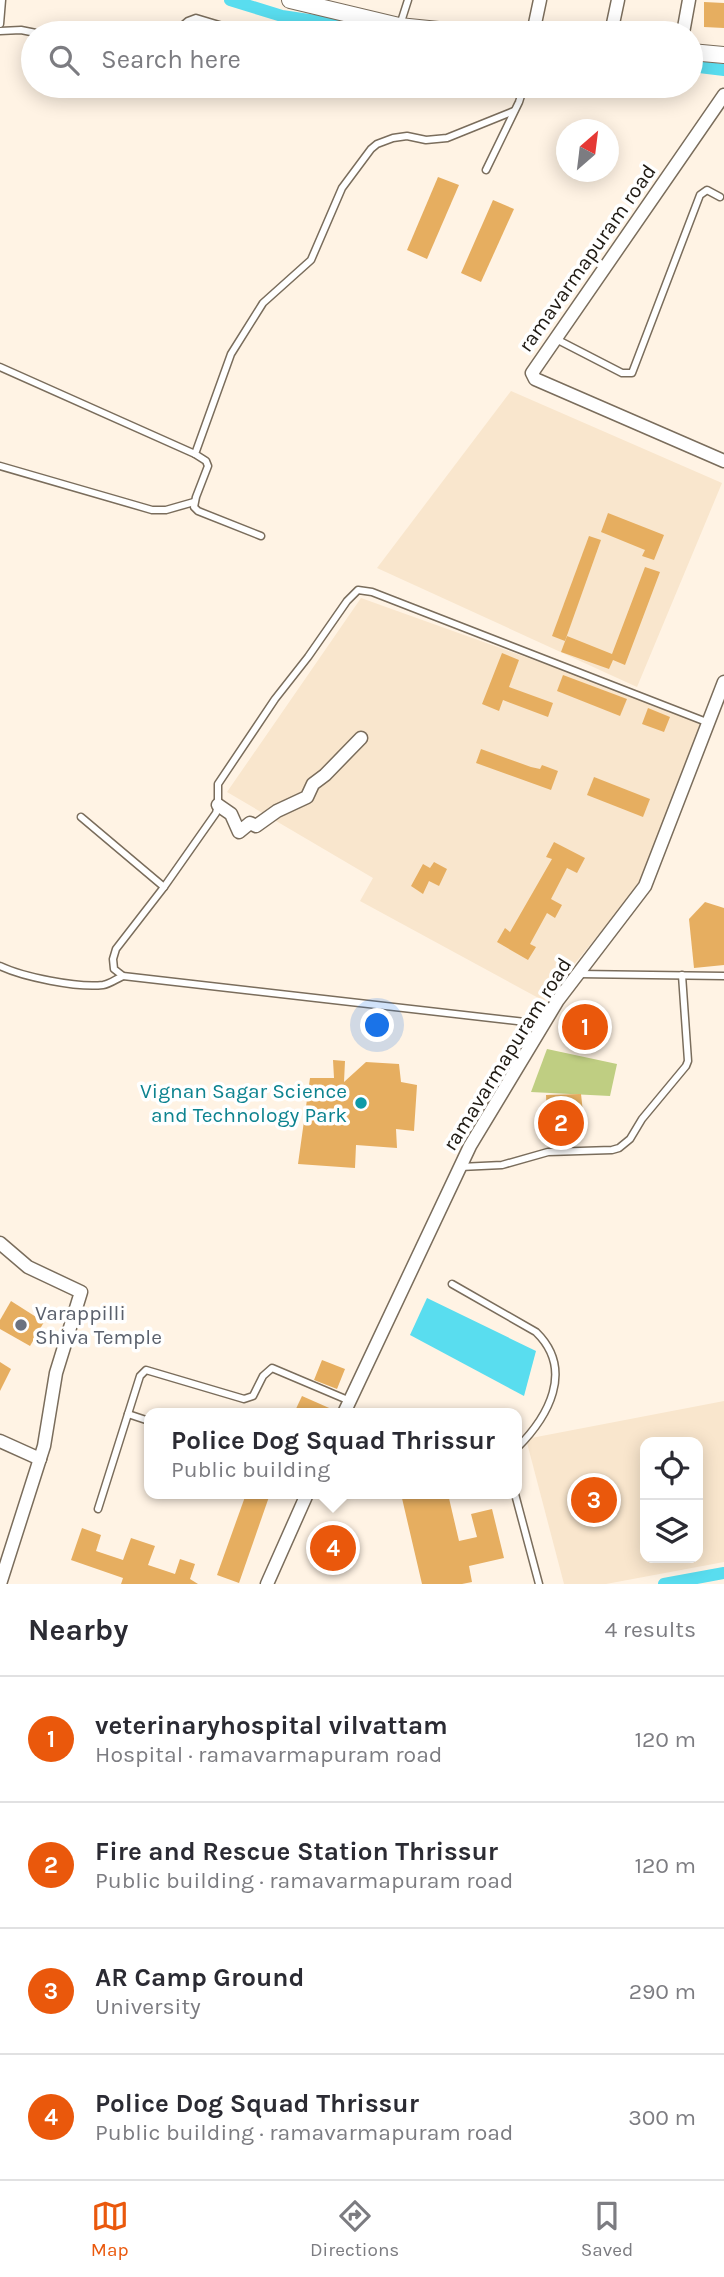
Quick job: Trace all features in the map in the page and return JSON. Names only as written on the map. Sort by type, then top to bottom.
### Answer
[{"type":"street","points":[[290,0],[378,21]]},
{"type":"street","points":[[536,21],[540,0]]},
{"type":"street","points":[[614,21],[618,0]]},
{"type":"street","points":[[685,21],[689,0]]},
{"type":"street","points":[[703,53],[724,55]]},
{"type":"street","name":"ramavarmapuram road","points":[[724,95],[531,373],[533,377],[724,461]]},
{"type":"street","name":"ramavarmapuram road","points":[[347,1407],[470,1146],[576,974],[645,886],[724,682]]},
{"type":"street","points":[[218,805],[231,814],[239,832],[250,823],[256,826],[285,806],[307,797],[313,784],[361,738]]},
{"type":"street","points":[[0,1243],[28,1268],[81,1292],[56,1373],[40,1459],[0,1584]]},
{"type":"street","points":[[0,1441],[40,1459]]},
{"type":"street","points":[[267,1584],[305,1499]]},
{"type":"lane","points":[[0,24],[2,0]]},
{"type":"lane","points":[[401,21],[408,0]]},
{"type":"lane","points":[[188,21],[196,18],[206,21]]},
{"type":"lane","points":[[0,31],[21,30]]},
{"type":"lane","points":[[486,170],[519,98]]},
{"type":"lane","points":[[195,454],[231,354],[263,303],[311,260],[342,188],[371,149],[393,138],[447,138],[514,111]]},
{"type":"lane","points":[[554,338],[622,373],[632,373],[700,195],[707,190],[720,197]]},
{"type":"lane","points":[[0,367],[206,461],[208,466],[194,502],[198,511],[261,536]]},
{"type":"lane","points":[[0,466],[152,510],[166,510],[194,502]]},
{"type":"lane","points":[[122,976],[114,969],[116,949],[216,813],[218,784],[275,699],[358,590],[372,592],[709,723]]},
{"type":"lane","points":[[81,817],[164,887]]},
{"type":"lane","points":[[1,969],[74,984],[102,985],[122,976],[543,1024]]},
{"type":"lane","points":[[576,974],[724,976]]},
{"type":"lane","points":[[460,1167],[502,1165],[548,1153],[612,1150],[625,1144],[688,1061],[682,975]]},
{"type":"lane","points":[[452,1284],[537,1332],[550,1349],[555,1371],[551,1403],[533,1432],[522,1443]]},
{"type":"lane","points":[[98,1509],[140,1376],[146,1370],[244,1399],[253,1396],[268,1371],[272,1368],[278,1369],[347,1407]]},
{"type":"lane","points":[[128,1414],[144,1419]]},
{"type":"lane","points":[[516,1499],[539,1584]]},
{"type":"shaded area","points":[[511,391],[722,483],[637,687],[377,568]]},
{"type":"shaded area","points":[[361,598],[707,722],[636,889],[544,1001],[360,901],[373,878],[227,792]]},
{"type":"shaded area","points":[[577,1012],[603,1024],[595,1042],[566,1029]]},
{"type":"shaded area","points":[[724,1401],[724,1562],[606,1584],[564,1584],[526,1439]]},
{"type":"green space","points":[[547,1049],[617,1064],[610,1096],[531,1092]]},
{"type":"water","points":[[427,1298],[536,1351],[524,1396],[410,1335]]},
{"type":"building","points":[[704,2],[724,3],[724,28],[704,27]]},
{"type":"building","points":[[438,177],[459,185],[427,259],[407,250]]},
{"type":"building","points":[[493,200],[514,209],[481,282],[461,273]]},
{"type":"building","points":[[608,513],[664,535],[654,560],[642,556],[645,550],[601,532]]},
{"type":"building","points":[[589,536],[601,540],[565,641],[552,636]]},
{"type":"building","points":[[645,567],[660,572],[625,665],[613,660],[609,669],[561,652],[567,636],[612,654]]},
{"type":"building","points":[[502,653],[519,660],[509,687],[553,703],[548,717],[503,700],[499,711],[482,704]]},
{"type":"building","points":[[563,675],[627,699],[620,716],[557,691]]},
{"type":"building","points":[[648,708],[670,717],[664,732],[642,724]]},
{"type":"building","points":[[481,749],[531,767],[540,769],[542,765],[558,771],[551,790],[476,763]]},
{"type":"building","points":[[594,777],[650,799],[643,817],[587,795]]},
{"type":"building","points":[[554,842],[585,858],[577,873],[567,868],[551,899],[562,905],[555,918],[547,913],[530,944],[536,947],[528,960],[497,942],[505,928],[510,932],[552,859],[546,857]]},
{"type":"building","points":[[434,862],[447,869],[439,886],[429,881],[423,894],[411,886],[423,864],[430,868]]},
{"type":"building","points":[[705,902],[724,908],[724,965],[694,968],[689,919]]},
{"type":"building","name":"Vignan Sagar Science and Technology Park","points":[[333,1060],[345,1061],[344,1082],[366,1062],[399,1064],[401,1082],[417,1085],[414,1131],[396,1129],[397,1148],[356,1145],[355,1168],[298,1164],[310,1078],[334,1078]]},
{"type":"building","points":[[581,1094],[583,1112],[574,1112],[575,1135],[548,1137],[546,1095]]},
{"type":"building","name":"Varappilli Shiva Temple","points":[[11,1301],[44,1322],[30,1346],[0,1329],[0,1320]]},
{"type":"building","points":[[322,1360],[345,1369],[337,1389],[314,1380]]},
{"type":"building","points":[[0,1362],[11,1369],[0,1391]]},
{"type":"building","points":[[302,1396],[329,1408],[296,1408]]},
{"type":"building","points":[[244,1499],[268,1499],[239,1583],[217,1575]]},
{"type":"building","points":[[402,1499],[449,1499],[459,1541],[477,1537],[471,1514],[492,1509],[504,1558],[469,1566],[472,1582],[422,1584]]},
{"type":"building","points":[[82,1528],[101,1535],[96,1551],[123,1560],[131,1538],[155,1546],[148,1565],[175,1574],[180,1559],[195,1564],[190,1579],[198,1584],[121,1584],[123,1578],[71,1560]]},
{"type":"waterway","points":[[230,0],[282,16],[316,21]]},
{"type":"waterway","points":[[703,67],[724,70]]},
{"type":"waterway","points":[[664,1584],[724,1573]]},
{"type":"place","name":"veterinaryhospital vilvattam","points":[[585,1027]]},
{"type":"place","name":"Vignan Sagar Science and Technology Park","points":[[361,1103]]},
{"type":"place","name":"Fire and Rescue Station Thrissur","points":[[561,1123]]},
{"type":"place","name":"Varappilli Shiva Temple","points":[[21,1325]]},
{"type":"place","name":"AR Camp Ground","points":[[594,1500]]},
{"type":"place","name":"Police Dog Squad Thrissur","points":[[333,1548]]}]
